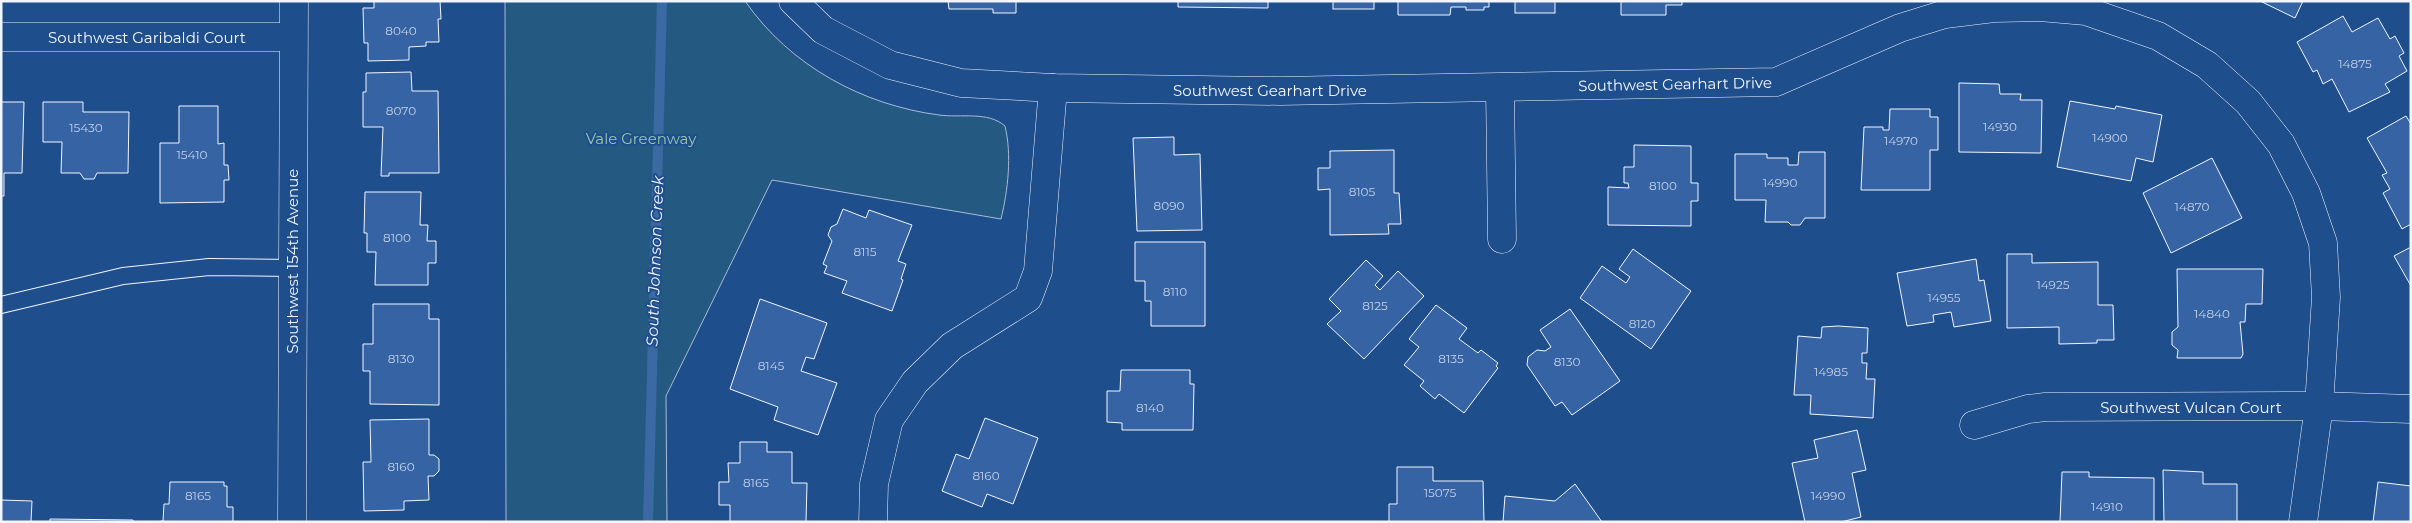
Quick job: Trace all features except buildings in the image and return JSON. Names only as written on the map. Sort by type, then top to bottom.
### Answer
[{"type":"street","name":"Southwest 154th Avenue","points":[[292,522],[292,37],[294,1]]},
{"type":"street","name":"Southwest Gearhart Drive","points":[[793,1],[823,30],[890,65],[961,83],[1053,88],[1280,91],[1776,82],[1900,28],[1945,14],[1994,8],[2040,6],[2086,11],[2158,36],[2207,66],[2248,102],[2281,144],[2306,193],[2323,243],[2326,297],[2319,406],[2303,522]]},
{"type":"street","name":"Southwest Garibaldi Court","points":[[1,37],[292,37]]},
{"type":"street","points":[[873,522],[874,484],[889,420],[915,382],[952,346],[1028,298],[1038,272],[1053,88]]},
{"type":"street","points":[[1500,88],[1502,239]]},
{"type":"street","name":"Southwest Vulcan Court","points":[[1974,425],[2028,409],[2045,408],[2319,406],[2411,408]]},
{"type":"lane","points":[[1,305],[123,276],[208,267],[292,268]]},
{"type":"green space","name":"Vale Greenway","points":[[505,1],[745,1],[763,24],[784,45],[830,79],[856,92],[911,110],[947,116],[991,118],[1005,126],[1008,172],[1006,196],[1001,219],[772,180],[666,396],[667,522],[506,522]]},
{"type":"waterway","name":"South Johnson Creek","points":[[648,522],[662,1]]}]
